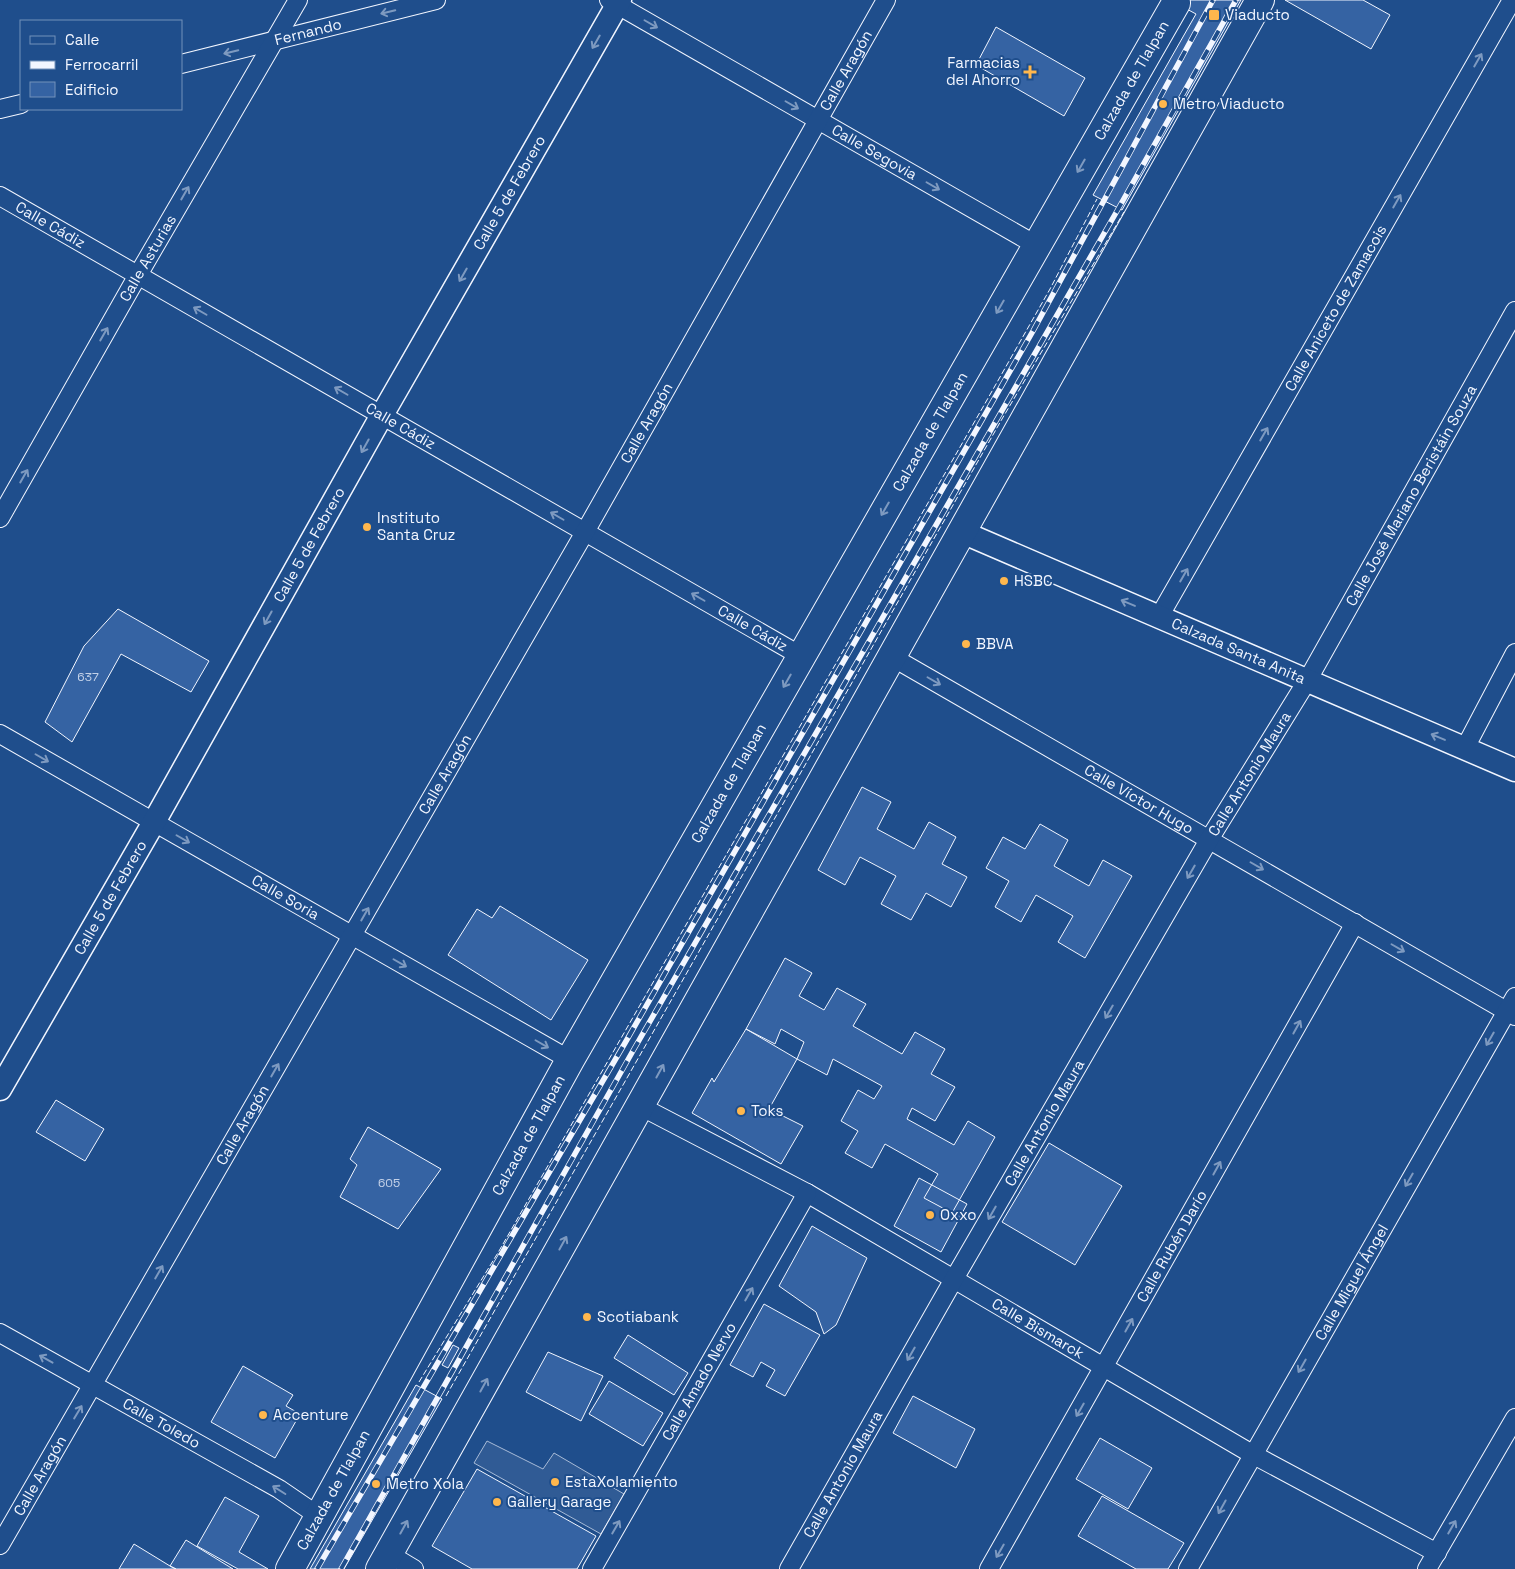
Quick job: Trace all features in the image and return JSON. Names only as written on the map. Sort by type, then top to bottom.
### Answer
[{"type":"highway","points":[[384,1562],[1260,0]]},
{"type":"highway","name":"Calzada de Tlalpan","points":[[290,1569],[570,1060],[1176,3]]},
{"type":"street","name":"Calle Asturias","points":[[0,518],[138,275],[298,0]]},
{"type":"street","name":"Fernando","points":[[182,64],[436,0]]},
{"type":"street","name":"Calle Aragón","points":[[0,1545],[585,532],[886,0]]},
{"type":"street","name":"Calle Aniceto de Zamacois","points":[[1159,617],[1512,0]]},
{"type":"street","name":"Calle Segovia","points":[[615,2],[1036,245]]},
{"type":"street","name":"Calle 5 de Febrero","points":[[0,1089],[154,822],[615,2]]},
{"type":"street","points":[[0,109],[20,104]]},
{"type":"street","name":"Calle Cádiz","points":[[0,196],[801,656]]},
{"type":"street","name":"Calle José Mariano Beristáin Souza","points":[[1307,681],[1515,311]]},
{"type":"street","name":"Calzada Santa Anita","points":[[962,532],[1515,770]]},
{"type":"street","points":[[1465,748],[1515,653]]},
{"type":"street","name":"Calle Víctor Hugo","points":[[892,657],[1355,923],[1512,1008]]},
{"type":"street","name":"Calle Antonio Maura","points":[[789,1569],[954,1279],[1210,838],[1307,681]]},
{"type":"street","name":"Calle Soria","points":[[0,734],[570,1060]]},
{"type":"street","name":"Calle Rubén Darío","points":[[989,1569],[1355,923]]},
{"type":"street","name":"Calle Miguel Ángel","points":[[1188,1569],[1252,1454],[1512,1008]]},
{"type":"street","name":"Calle Bismarck","points":[[640,1106],[807,1193],[1252,1454],[1437,1553]]},
{"type":"street","name":"Calle Amado Nervo","points":[[592,1569],[807,1193]]},
{"type":"street","name":"Calle Toledo","points":[[0,1333],[279,1489],[320,1517]]},
{"type":"street","points":[[1427,1569],[1513,1425]]},
{"type":"street","points":[[384,1562],[414,1569]]},
{"type":"shaded area","name":"EstaXolamiento","points":[[487,1441],[543,1469],[554,1453],[624,1494],[601,1534],[474,1463]]},
{"type":"building","name":"Metro Viaducto","points":[[1170,0],[1241,0],[1122,210],[1093,195],[1196,14]]},
{"type":"building","points":[[1285,0],[1363,0],[1390,15],[1371,49]]},
{"type":"building","name":"Farmacias del Ahorro","points":[[996,27],[1085,78],[1064,116],[976,65]]},
{"type":"building","points":[[118,609],[209,661],[191,692],[121,654],[72,742],[45,722],[84,646]]},
{"type":"building","points":[[862,787],[891,802],[877,829],[914,849],[929,822],[956,837],[942,864],[967,877],[951,907],[926,893],[911,920],[881,904],[896,876],[860,857],[845,885],[818,870]]},
{"type":"building","points":[[1040,824],[1068,840],[1054,866],[1089,886],[1103,860],[1132,876],[1085,958],[1058,942],[1073,916],[1036,895],[1021,922],[995,907],[1009,881],[986,868],[1003,837],[1025,849]]},
{"type":"building","points":[[500,906],[588,960],[551,1020],[448,955],[477,909],[492,918]]},
{"type":"building","points":[[785,958],[812,973],[799,996],[824,1010],[837,988],[866,1004],[853,1026],[902,1054],[915,1032],[945,1049],[931,1074],[955,1087],[935,1121],[912,1108],[907,1119],[954,1145],[968,1121],[995,1137],[952,1213],[924,1198],[938,1174],[885,1144],[872,1168],[845,1153],[858,1131],[841,1121],[858,1090],[874,1099],[882,1086],[833,1059],[827,1075],[797,1059],[804,1042],[781,1029],[775,1044],[746,1029]]},
{"type":"building","points":[[746,1029],[797,1059],[769,1109],[803,1126],[781,1164],[692,1113],[712,1078],[714,1082]]},
{"type":"building","points":[[56,1100],[104,1129],[85,1161],[36,1132]]},
{"type":"building","points":[[368,1127],[441,1169],[398,1229],[340,1197],[357,1165],[350,1159]]},
{"type":"building","points":[[1049,1143],[1122,1186],[1075,1265],[1002,1222]]},
{"type":"building","name":"Oxxo","points":[[919,1178],[967,1204],[941,1252],[894,1226]]},
{"type":"building","points":[[812,1226],[867,1258],[836,1325],[824,1334],[816,1312],[779,1286]]},
{"type":"building","points":[[764,1304],[820,1335],[785,1396],[766,1386],[775,1370],[761,1362],[753,1377],[730,1365]]},
{"type":"building","points":[[628,1335],[688,1373],[674,1395],[614,1358]]},
{"type":"building","points":[[453,1345],[459,1348],[448,1368],[442,1365]]},
{"type":"building","points":[[548,1352],[603,1376],[581,1421],[526,1392]]},
{"type":"building","points":[[243,1366],[293,1395],[286,1406],[300,1414],[275,1458],[211,1422]]},
{"type":"building","points":[[609,1381],[663,1413],[643,1446],[589,1414]]},
{"type":"building","name":"Metro Xola","points":[[416,1385],[442,1399],[344,1569],[310,1569]]},
{"type":"building","points":[[913,1396],[975,1429],[956,1468],[893,1433]]},
{"type":"building","points":[[1100,1438],[1152,1468],[1128,1509],[1076,1479]]},
{"type":"building","name":"Gallery Garage","points":[[477,1469],[596,1536],[577,1569],[472,1569],[432,1546]]},
{"type":"building","points":[[1102,1496],[1184,1543],[1168,1569],[1136,1569],[1078,1536]]},
{"type":"building","points":[[225,1497],[259,1516],[239,1552],[268,1569],[238,1569],[197,1546]]},
{"type":"building","points":[[186,1540],[233,1569],[176,1569],[170,1566]]},
{"type":"building","points":[[134,1544],[170,1566],[176,1569],[119,1569]]},
{"type":"railway","points":[[317,1569],[625,1043],[1033,331],[1213,0]]},
{"type":"railway","points":[[341,1569],[634,1049],[1117,211],[1236,0]]},
{"type":"fence","points":[[419,1382],[499,1251],[983,407],[1050,289],[1097,199]]},
{"type":"fence","points":[[446,1396],[1002,419],[1124,212]]},
{"type":"place","name":"Viaducto","points":[[1214,15]]},
{"type":"place","name":"Farmacias del Ahorro","points":[[1030,72]]},
{"type":"place","name":"Metro Viaducto","points":[[1163,104]]},
{"type":"place","name":"Instituto Santa Cruz","points":[[367,527]]},
{"type":"place","name":"HSBC","points":[[1004,581]]},
{"type":"place","name":"BBVA","points":[[966,644]]},
{"type":"place","name":"Toks","points":[[741,1111]]},
{"type":"place","name":"Oxxo","points":[[930,1215]]},
{"type":"place","name":"Scotiabank","points":[[587,1317]]},
{"type":"place","name":"Accenture","points":[[263,1415]]},
{"type":"place","name":"EstaXolamiento","points":[[555,1482]]},
{"type":"place","name":"Metro Xola","points":[[376,1484]]},
{"type":"place","name":"Gallery Garage","points":[[497,1502]]}]
